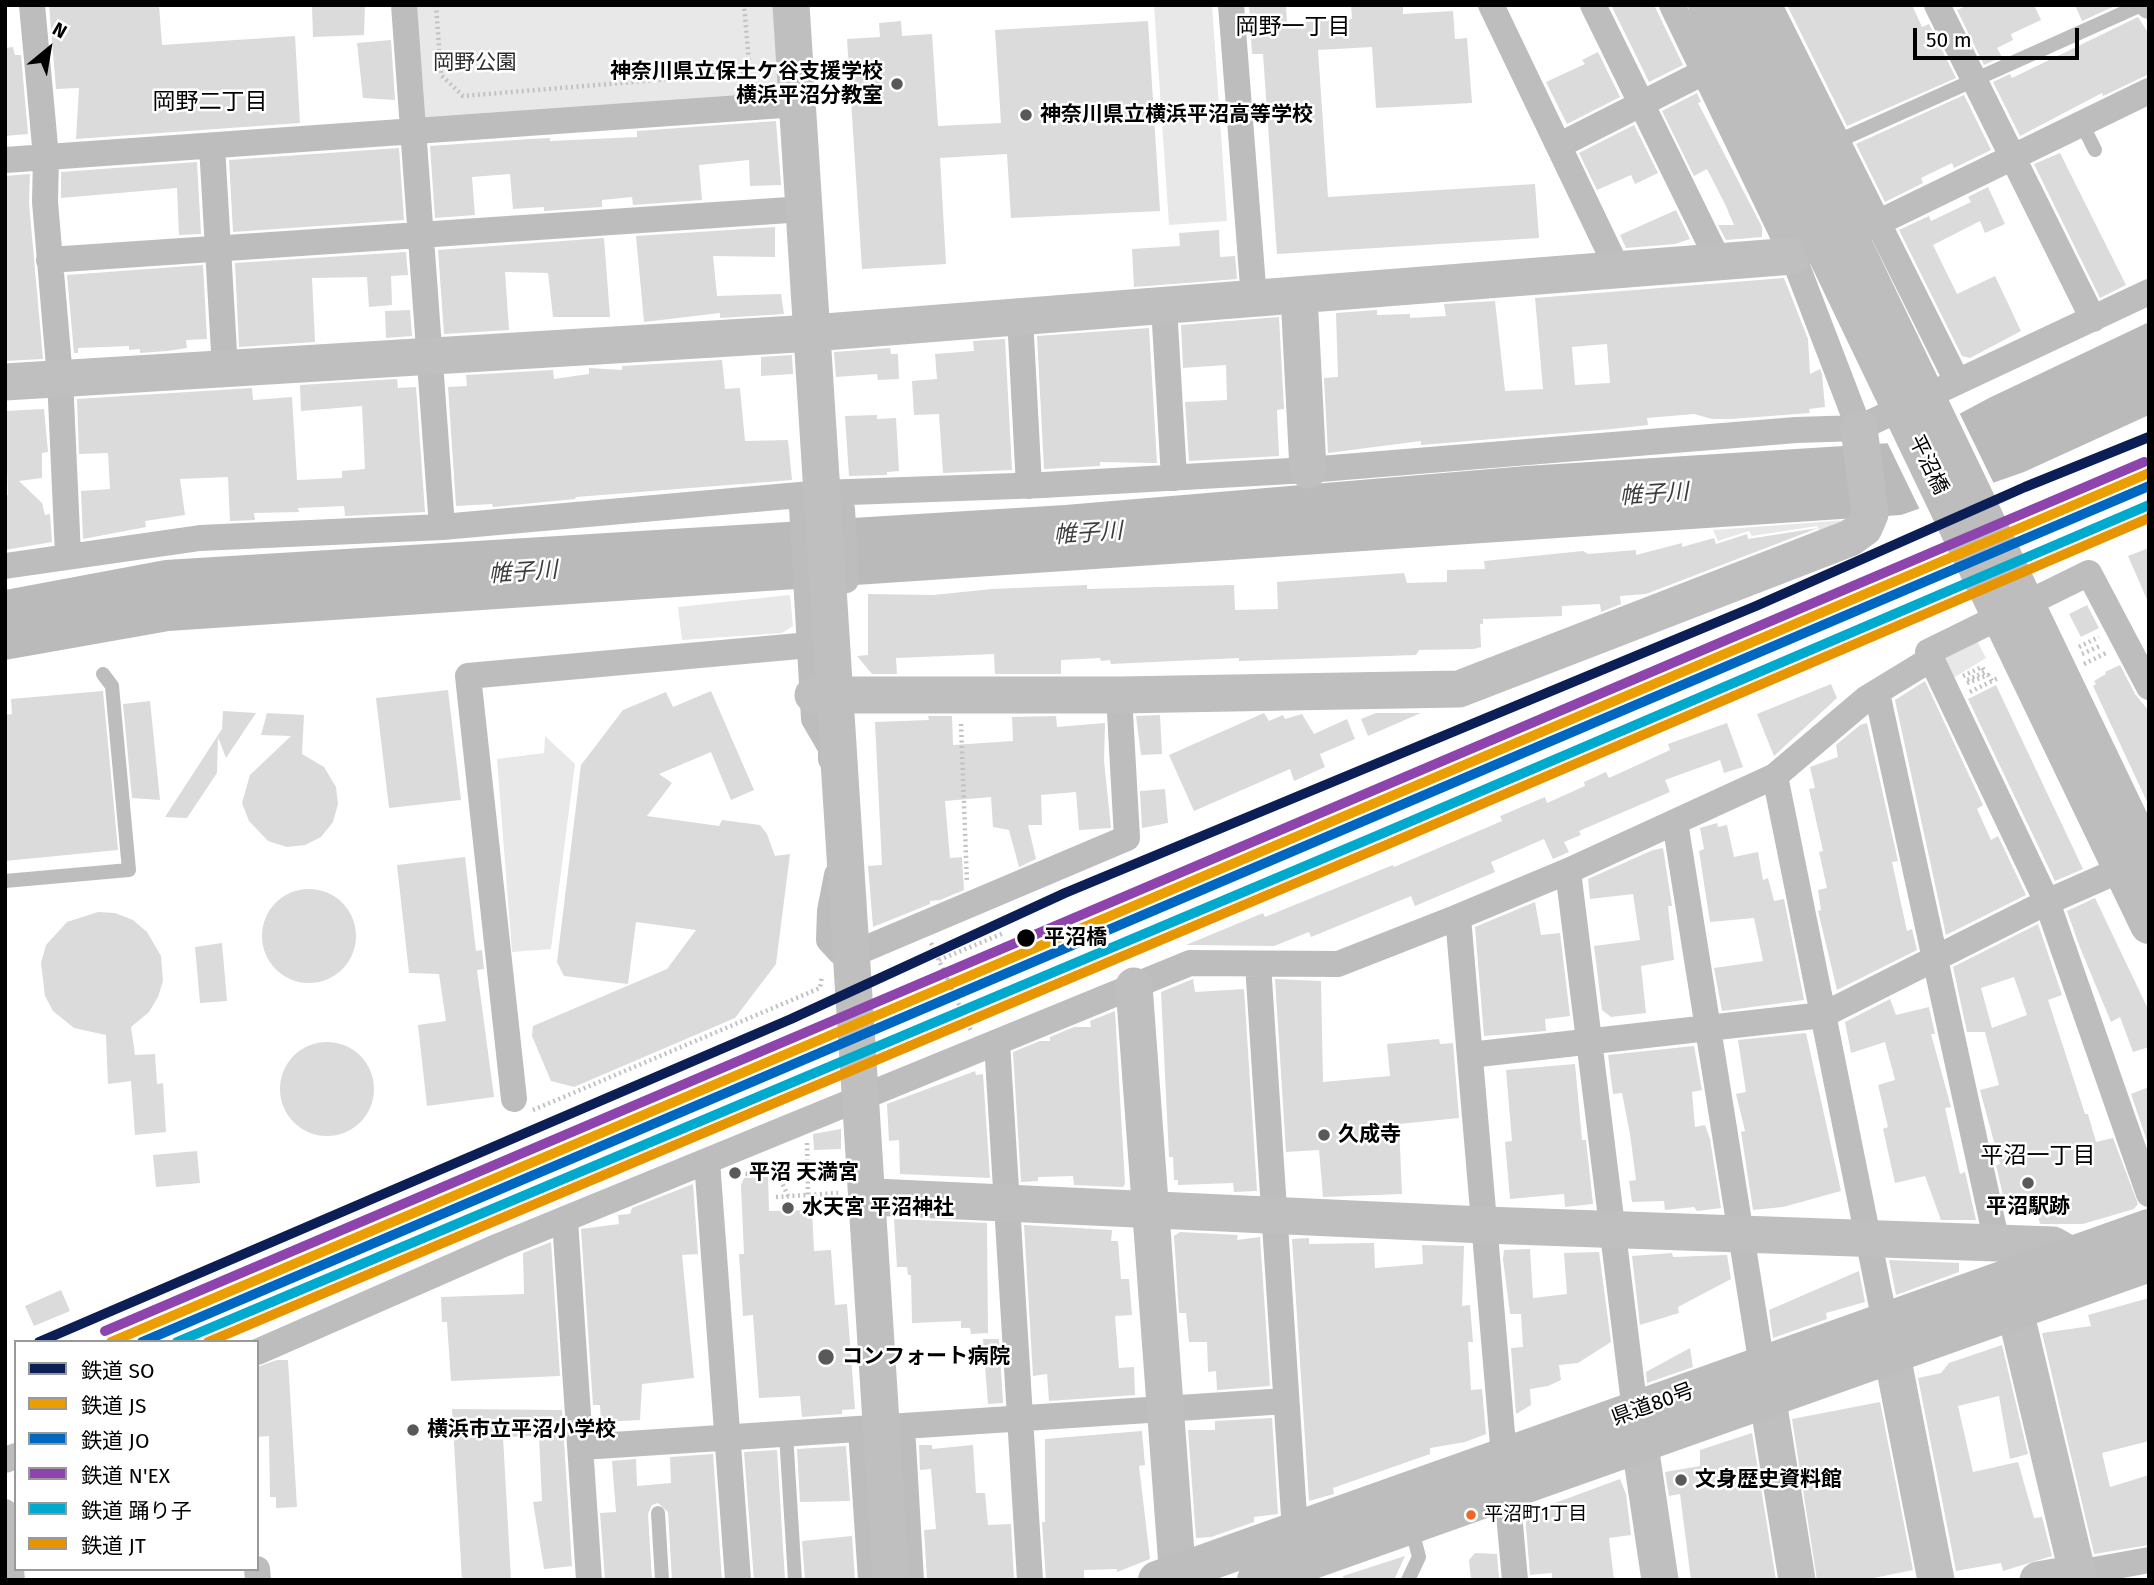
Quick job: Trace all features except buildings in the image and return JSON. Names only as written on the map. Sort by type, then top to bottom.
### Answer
[{"type":"main road","name":"平沼橋","points":[[1707,5],[2149,925]]},
{"type":"main road","name":"平沼橋","points":[[1738,5],[2149,859]]},
{"type":"main road","name":"県道80号","points":[[1256,1580],[1297,1559],[1505,1475],[1889,1339],[2002,1293],[2072,1256],[2149,1228]]},
{"type":"main road","name":"県道80号","points":[[2002,1293],[2149,1264]]},
{"type":"main road","name":"県道80号","points":[[1171,1577],[1297,1559],[1410,1526],[1505,1475]]},
{"type":"street","points":[[32,5],[46,157],[45,202],[60,378],[68,555]]},
{"type":"street","points":[[404,5],[442,527]]},
{"type":"street","points":[[791,5],[891,1580]]},
{"type":"street","points":[[1231,5],[1254,299]]},
{"type":"street","points":[[1491,5],[1618,270]]},
{"type":"street","points":[[1593,5],[1719,262]]},
{"type":"street","points":[[813,695],[1119,695],[1459,689],[1850,538],[1864,528],[1870,513],[1859,428],[1793,256],[1672,5]]},
{"type":"street","points":[[1769,5],[1957,381]]},
{"type":"street","points":[[1937,5],[2093,319]]},
{"type":"street","points":[[1560,145],[1704,72]]},
{"type":"street","points":[[5,382],[812,333],[1793,256],[1877,225],[2149,91]]},
{"type":"street","points":[[5,160],[797,104]]},
{"type":"street","points":[[212,146],[225,369]]},
{"type":"street","points":[[49,260],[804,209]]},
{"type":"street","points":[[5,566],[200,538],[822,506],[1029,486],[1308,470],[1796,430],[1859,428],[2149,292]]},
{"type":"street","points":[[1299,295],[1308,470]]},
{"type":"street","points":[[1164,306],[1174,478]]},
{"type":"street","points":[[1020,317],[1029,486]]},
{"type":"street","points":[[822,506],[847,596],[855,721],[846,746],[860,951]]},
{"type":"street","points":[[822,506],[807,597],[814,719],[831,748],[837,875],[830,911],[829,940],[840,952],[860,951],[1127,838],[1119,695]]},
{"type":"street","points":[[2149,687],[2089,573],[1928,652],[2047,902],[2149,1194]]},
{"type":"street","points":[[523,1105],[468,676],[810,645]]},
{"type":"street","points":[[259,1351],[565,1220],[860,1099],[985,1040],[1190,963],[1338,964],[1458,917],[1568,871],[1775,776],[1877,693],[1931,659]]},
{"type":"street","points":[[1877,693],[1935,960],[1985,1243],[2002,1293],[2079,1576]]},
{"type":"street","points":[[1775,776],[1936,1580]]},
{"type":"street","points":[[1675,822],[1797,1580]]},
{"type":"street","points":[[1470,1055],[1823,1015],[2047,902],[2149,859]]},
{"type":"street","points":[[1568,871],[1612,1230],[1660,1580]]},
{"type":"street","points":[[1458,917],[1515,1580]]},
{"type":"street","points":[[1258,964],[1297,1559]]},
{"type":"street","points":[[1134,986],[1166,1411],[1171,1577]]},
{"type":"street","points":[[985,1040],[1009,1205],[1030,1580]]},
{"type":"street","points":[[860,1099],[881,1429],[871,1580]]},
{"type":"street","points":[[707,1161],[738,1580]]},
{"type":"street","points":[[866,1194],[1009,1205],[1484,1226],[2053,1245],[2072,1256]]},
{"type":"street","points":[[565,1220],[589,1580]]},
{"type":"street","points":[[582,1447],[1166,1411],[1286,1401]]},
{"type":"street","points":[[881,1429],[911,1580]]},
{"type":"street","points":[[5,1512],[12,1580]]},
{"type":"street","points":[[2038,1580],[2079,1576],[2149,1560]]},
{"type":"lane","points":[[1836,142],[2141,5]]},
{"type":"lane","points":[[2082,124],[2095,150]]},
{"type":"lane","points":[[5,880],[129,870],[112,686],[103,674]]},
{"type":"lane","points":[[786,1434],[795,1580]]},
{"type":"lane","points":[[658,1513],[662,1580]]},
{"type":"lane","points":[[1408,1580],[1419,1557],[1410,1526]]},
{"type":"path","points":[[436,5],[441,75],[463,96],[743,73],[749,62],[744,5]]},
{"type":"path","points":[[2109,632],[2077,648],[2080,655],[2111,640]]},
{"type":"path","points":[[2076,657],[2081,665],[2114,649]]},
{"type":"path","points":[[1978,688],[2004,673]]},
{"type":"path","points":[[1960,677],[1964,684],[1988,675],[1992,681]]},
{"type":"path","points":[[961,695],[967,888],[977,902]]},
{"type":"path","points":[[926,933],[985,1040]]},
{"type":"path","points":[[939,960],[1003,933]]},
{"type":"path","points":[[523,1105],[820,988],[829,940]]},
{"type":"path","points":[[807,1120],[808,1195]]},
{"type":"path","points":[[759,1171],[765,1165]]},
{"type":"path","points":[[775,1167],[788,1196]]},
{"type":"path","points":[[740,1174],[759,1171],[778,1174]]},
{"type":"path","points":[[776,1197],[866,1194]]},
{"type":"green space","name":"岡野公園","points":[[412,5],[774,5],[781,99],[421,124]]},
{"type":"green space","points":[[1154,5],[1212,5],[1227,221],[1169,225]]},
{"type":"green space","points":[[1847,520],[1822,536],[1817,526],[1752,536],[1749,531],[1718,541],[1713,530]]},
{"type":"green space","points":[[790,595],[793,626],[782,633],[682,640],[678,607]]},
{"type":"green space","points":[[1974,635],[1986,658],[1950,680],[1938,655]]},
{"type":"green space","points":[[545,736],[575,764],[551,949],[512,952],[497,759],[544,753]]},
{"type":"water","name":"帷子川","points":[[2149,322],[2149,415],[2024,472],[1901,515],[169,631],[5,660],[5,590],[165,560],[1065,505],[1526,466],[1907,442],[1989,398]]},
{"type":"pier","points":[[1958,410],[1995,486],[1921,512],[1886,440],[1906,438]]},
{"type":"rail line","name":"SO","points":[[44,1340],[791,1019],[1065,893],[1756,606],[2025,487],[2149,437]]},
{"type":"rail line","name":"N'EX","points":[[105,1331],[2144,462]]},
{"type":"rail line","name":"JS","points":[[116,1340],[2149,473]]},
{"type":"rail line","name":"JO","points":[[147,1340],[2149,486]]},
{"type":"rail line","name":"踊り子","points":[[182,1340],[1381,834],[2149,505]]},
{"type":"rail line","name":"JT","points":[[213,1340],[1386,845],[2149,518]]},
{"type":"place","name":"神奈川県立保土ケ谷支援学校 横浜平沼分教室","points":[[897,84]]},
{"type":"place","name":"神奈川県立横浜平沼高等学校","points":[[1026,115]]},
{"type":"place","name":"平沼橋","points":[[1026,938]]},
{"type":"place","name":"久成寺","points":[[1324,1135]]},
{"type":"place","name":"平沼 天満宮","points":[[735,1173]]},
{"type":"place","name":"平沼駅跡","points":[[2028,1183]]},
{"type":"place","name":"水天宮 平沼神社","points":[[788,1208]]},
{"type":"place","name":"コンフォート病院","points":[[826,1357]]},
{"type":"place","name":"横浜市立平沼小学校","points":[[413,1430]]},
{"type":"place","name":"文身歴史資料館","points":[[1681,1480]]},
{"type":"place","name":"平沼町1丁目","points":[[1471,1515]]},
{"type":"district","name":"岡野一丁目","points":[[1293,28]]},
{"type":"district","name":"岡野二丁目","points":[[210,103]]},
{"type":"district","name":"平沼一丁目","points":[[2038,1157]]}]
